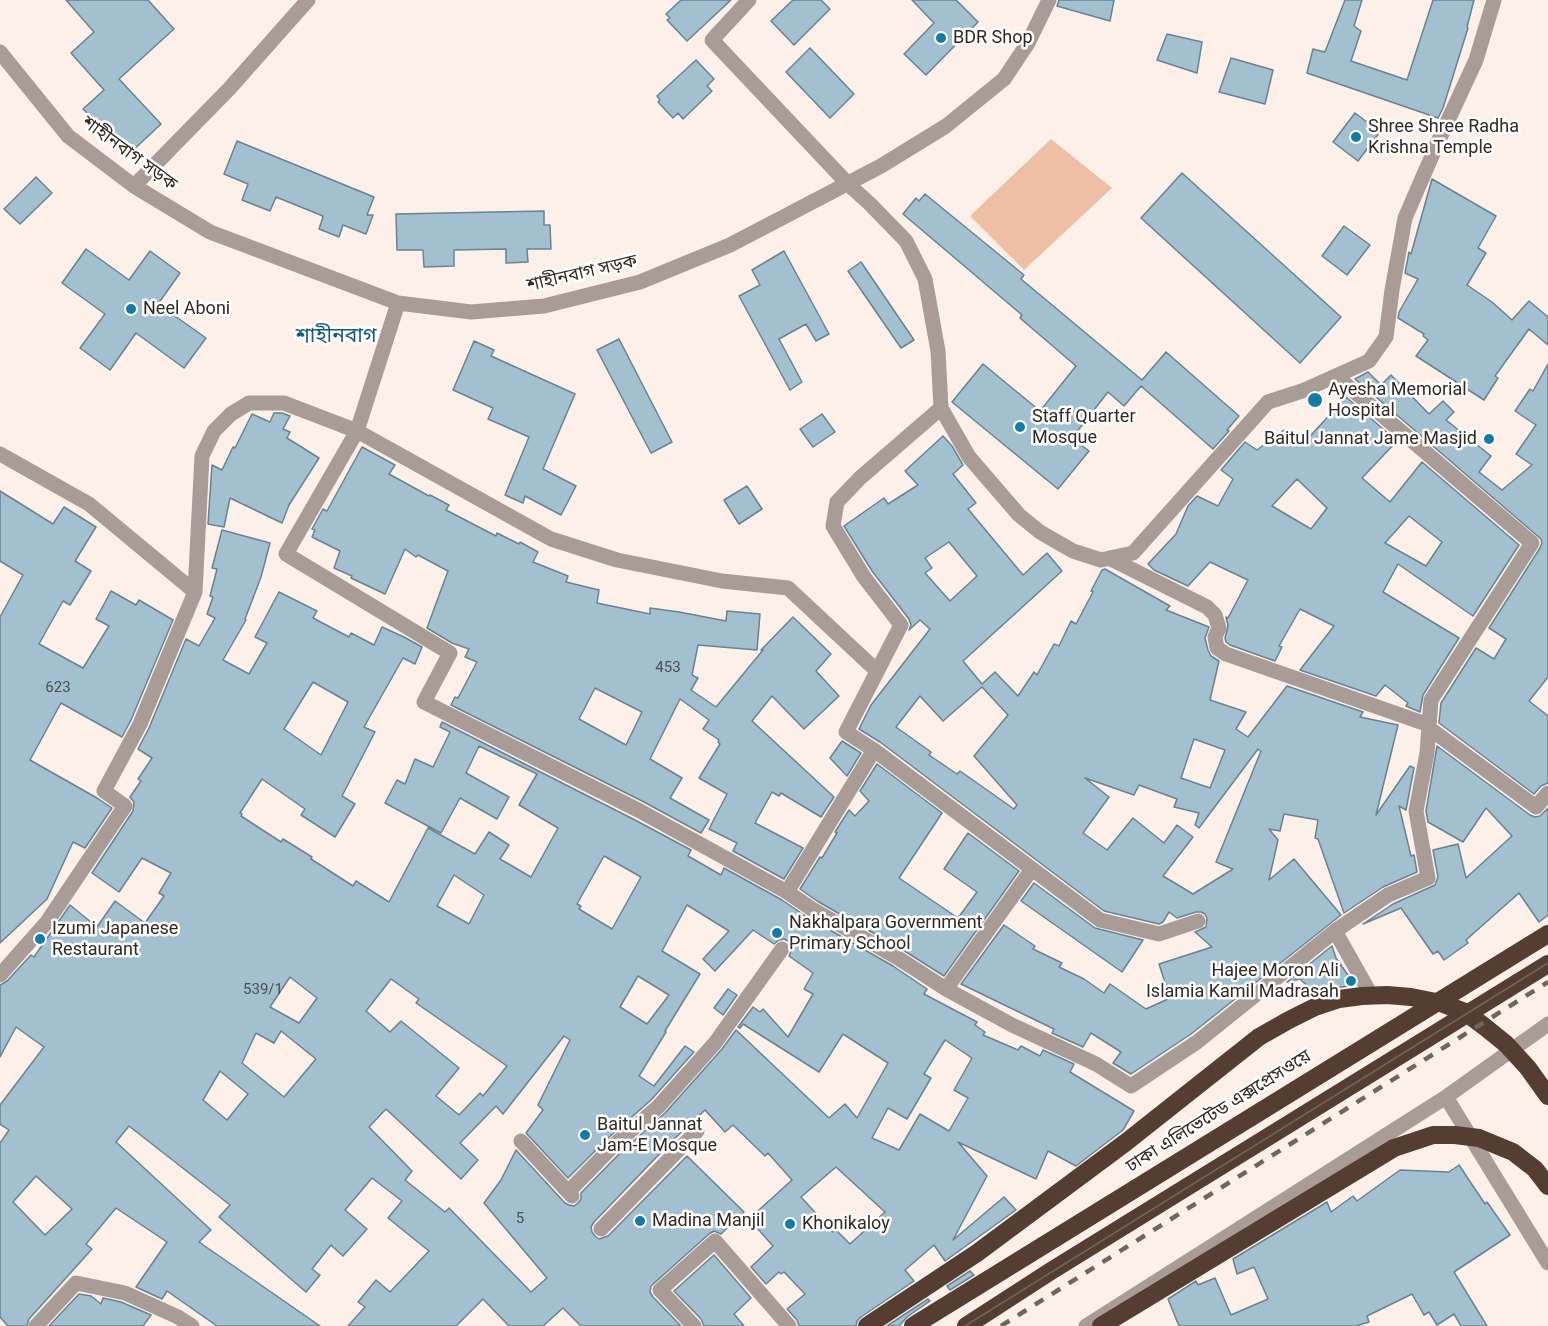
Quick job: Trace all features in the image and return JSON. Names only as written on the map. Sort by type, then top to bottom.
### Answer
[{"type":"highway","name":"ঢাকা এলিভেটেড এক্সপ্রেসওয়ে","points":[[913,1326],[1548,934]]},
{"type":"highway","points":[[966,1326],[1548,964]]},
{"type":"highway","points":[[867,1326],[977,1253],[1125,1143],[1260,1037],[1315,1007],[1339,999],[1387,995],[1441,1003],[1465,1012],[1506,1044],[1528,1068],[1548,1096]]},
{"type":"highway","points":[[1101,1326],[1394,1148],[1433,1135],[1479,1138],[1513,1152],[1535,1169],[1548,1186]]},
{"type":"street","points":[[134,186],[229,88],[308,0]]},
{"type":"street","points":[[749,0],[712,40],[906,242],[925,279],[938,351],[941,408],[969,457],[1020,515],[1040,532],[1073,551],[1101,560],[1132,553],[1268,402],[1302,391],[1368,361],[1386,337],[1405,218],[1476,60],[1494,0]]},
{"type":"street","name":"শাহীনবাগ সড়ক","points":[[0,52],[68,136],[134,186],[210,232],[398,303],[471,312],[544,306],[640,282],[730,245],[848,184],[946,126],[1004,79],[1028,43],[1049,0]]},
{"type":"street","points":[[398,303],[357,431],[286,555],[450,653],[424,702],[640,811],[788,892],[812,909],[898,958],[946,989],[1012,1025],[1096,1064],[1131,1086],[1197,1042],[1335,932],[1388,896],[1428,878],[1416,811],[1427,753],[1431,700],[1532,543],[1336,376]]},
{"type":"street","points":[[0,975],[47,922],[125,806],[104,791],[140,724],[195,592],[202,456],[214,431],[231,414],[249,403],[284,403],[357,431],[551,538],[617,560],[723,581],[789,588],[877,671]]},
{"type":"street","points":[[941,408],[860,478],[837,502],[833,526],[864,577],[901,625],[846,732],[874,750],[1100,921],[1159,934],[1197,921]]},
{"type":"street","points":[[0,454],[89,504],[195,592]]},
{"type":"street","points":[[1109,558],[1206,607],[1215,615],[1219,628],[1215,637],[1217,648],[1226,654],[1429,726],[1536,807],[1548,794]]},
{"type":"street","points":[[788,892],[874,750]]},
{"type":"street","points":[[946,989],[1032,870]]},
{"type":"street","points":[[1335,932],[1371,995]]},
{"type":"street","points":[[923,1326],[1115,1197],[1302,1076],[1413,1012],[1548,942]]},
{"type":"street","points":[[521,1141],[572,1192],[614,1145],[658,1107],[715,1043],[782,949]]},
{"type":"street","points":[[1086,1326],[1446,1097],[1548,1024]]},
{"type":"street","points":[[1446,1097],[1548,1263]]},
{"type":"street","points":[[602,1229],[697,1131]]},
{"type":"street","points":[[694,1326],[660,1290],[715,1241],[789,1326]]},
{"type":"street","points":[[36,1326],[76,1283],[125,1293],[178,1317],[192,1326]]},
{"type":"shaded area","points":[[1051,139],[1112,188],[1024,270],[970,216]]},
{"type":"building","points":[[66,0],[148,0],[174,29],[119,79],[161,124],[129,154],[83,109],[104,90],[71,53],[94,32]]},
{"type":"building","points":[[681,0],[731,0],[687,41],[667,20],[670,18],[666,14]]},
{"type":"building","points":[[793,0],[821,0],[830,9],[794,45],[771,21]]},
{"type":"building","name":"BDR Shop","points":[[912,0],[956,0],[978,22],[926,75],[904,54],[934,23]]},
{"type":"building","points":[[1059,0],[1114,0],[1110,21],[1057,6]]},
{"type":"building","points":[[1345,0],[1362,0],[1354,26],[1361,31],[1351,61],[1407,80],[1433,0],[1474,0],[1468,28],[1438,118],[1307,73],[1313,49],[1325,52]]},
{"type":"building","points":[[1167,34],[1202,42],[1197,73],[1157,60]]},
{"type":"building","points":[[810,48],[854,94],[830,118],[786,72]]},
{"type":"building","points":[[1231,58],[1273,70],[1265,104],[1219,92]]},
{"type":"building","points":[[696,60],[714,79],[707,86],[712,91],[683,119],[678,113],[673,118],[658,102],[660,100],[657,96]]},
{"type":"building","name":"Shree Shree Radha Krishna Temple","points":[[1355,113],[1380,132],[1358,161],[1333,142]]},
{"type":"building","points":[[237,141],[374,197],[367,215],[373,215],[366,234],[343,225],[339,237],[319,229],[323,216],[276,197],[270,211],[242,200],[248,184],[224,174]]},
{"type":"building","points":[[1182,173],[1341,317],[1300,363],[1141,218]]},
{"type":"building","points":[[36,177],[52,193],[20,224],[4,209]]},
{"type":"building","points":[[1432,179],[1496,216],[1478,248],[1486,253],[1467,285],[1492,302],[1512,320],[1529,301],[1548,317],[1548,345],[1529,329],[1495,376],[1498,378],[1484,400],[1416,356],[1428,340],[1423,336],[1424,334],[1398,318],[1399,312],[1418,279],[1405,273],[1409,252],[1411,254]]},
{"type":"building","points":[[925,194],[1024,275],[1021,279],[1142,380],[1166,352],[1239,416],[1227,430],[1229,431],[1213,449],[1141,386],[1124,406],[1108,392],[1072,438],[1089,451],[1058,489],[952,402],[983,364],[1040,411],[1076,366],[1020,318],[1022,315],[903,214],[916,198],[919,201]]},
{"type":"building","points":[[544,211],[544,225],[550,225],[551,249],[527,249],[528,262],[506,263],[506,249],[454,250],[454,266],[424,267],[423,250],[397,250],[396,214]]},
{"type":"building","points":[[1344,226],[1370,245],[1347,275],[1322,256]]},
{"type":"building","name":"Neel Aboni","points":[[86,249],[129,280],[150,251],[180,273],[158,304],[206,338],[184,368],[136,333],[110,370],[80,348],[105,314],[62,283]]},
{"type":"building","points":[[784,251],[829,334],[816,341],[806,324],[779,339],[802,382],[790,390],[739,296],[760,285],[752,270]]},
{"type":"building","points":[[861,262],[914,340],[901,348],[848,271]]},
{"type":"building","points":[[619,339],[672,442],[651,453],[597,350]]},
{"type":"building","points":[[474,341],[494,350],[491,356],[575,394],[543,469],[576,486],[561,515],[525,496],[523,503],[505,495],[529,437],[488,419],[493,408],[453,390]]},
{"type":"building","points":[[1548,364],[1548,677],[1529,701],[1548,716],[1548,783],[1541,786],[1534,794],[1439,723],[1441,703],[1476,648],[1494,659],[1506,639],[1489,628],[1540,548],[1541,539],[1355,379],[1368,372],[1381,385],[1391,375],[1429,414],[1443,401],[1454,412],[1446,420],[1491,456],[1479,472],[1502,490],[1532,465],[1516,454],[1536,425],[1515,411],[1530,389],[1533,391]]},
{"type":"building","points":[[1346,397],[1397,441],[1362,478],[1390,502],[1422,462],[1519,545],[1473,616],[1398,564],[1383,592],[1459,638],[1423,695],[1420,712],[1406,706],[1408,703],[1385,685],[1376,696],[1300,670],[1334,626],[1300,609],[1279,646],[1282,647],[1275,661],[1226,642],[1228,626],[1226,617],[1228,618],[1248,580],[1210,562],[1188,586],[1154,570],[1148,564],[1176,534],[1188,506],[1197,496],[1218,506],[1233,479],[1221,470],[1245,442],[1257,450],[1284,430],[1302,445]],"holes":[[[1297,479],[1327,508],[1311,529],[1272,506]],[[1409,516],[1442,542],[1426,566],[1385,543]]]},
{"type":"building","points":[[274,413],[290,416],[283,429],[290,432],[287,438],[319,458],[289,505],[282,523],[230,498],[224,527],[208,524],[212,465],[222,470],[252,414],[270,422]]},
{"type":"building","points":[[822,414],[835,432],[813,447],[800,429]]},
{"type":"building","points":[[943,436],[963,465],[953,474],[976,503],[968,509],[1023,575],[1047,553],[1062,571],[963,661],[982,684],[995,672],[1018,696],[1034,672],[1037,675],[1054,644],[1059,646],[1071,621],[1076,624],[1102,570],[1105,569],[1170,606],[1166,610],[1209,627],[1205,638],[1208,650],[1211,656],[1219,661],[1210,700],[1246,712],[1236,729],[1248,737],[1287,686],[1363,712],[1360,717],[1398,725],[1376,815],[1410,766],[1414,768],[1406,810],[1399,806],[1417,872],[1383,887],[1344,913],[1318,839],[1315,838],[1318,820],[1284,814],[1280,831],[1269,829],[1278,840],[1269,880],[1294,859],[1341,915],[1191,1034],[1131,1074],[1113,1063],[1121,1052],[1091,1033],[1083,1047],[1052,1033],[1054,1029],[961,984],[1004,925],[1035,946],[1033,949],[1062,963],[1059,967],[1084,979],[1104,993],[1110,984],[1146,1009],[1170,998],[1159,964],[1212,947],[1195,932],[1206,927],[1207,918],[1201,912],[1177,918],[1169,912],[1159,924],[1104,911],[880,742],[859,729],[871,705],[930,629],[920,620],[909,630],[911,625],[909,619],[872,571],[844,526],[884,498],[888,504],[918,485],[905,471]],"holes":[[[949,542],[977,576],[950,601],[925,573],[932,568],[925,558]],[[982,687],[1008,715],[974,756],[1017,805],[1014,809],[960,771],[957,774],[929,755],[931,752],[896,727],[920,696],[943,721]],[[1194,739],[1225,750],[1210,788],[1181,778]],[[1258,749],[1261,751],[1216,862],[1233,869],[1193,894],[1163,876],[1193,837],[1177,825],[1164,843],[1133,818],[1107,850],[1083,833],[1109,797],[1085,778],[1134,795],[1139,785],[1177,799],[1174,807],[1199,813],[1195,825],[1199,828]]]},
{"type":"building","points":[[362,447],[395,465],[389,474],[449,505],[446,510],[496,536],[497,533],[538,552],[533,562],[568,576],[566,582],[599,590],[597,603],[650,614],[650,608],[726,621],[727,611],[760,614],[757,650],[698,645],[692,675],[698,678],[691,690],[716,707],[763,650],[761,650],[793,617],[831,654],[816,671],[839,696],[804,729],[772,696],[752,721],[834,797],[821,817],[781,793],[779,796],[772,792],[755,823],[803,848],[784,879],[733,851],[737,843],[709,829],[727,794],[699,778],[720,744],[719,740],[703,729],[709,720],[680,699],[650,759],[682,778],[670,798],[709,820],[701,833],[451,705],[455,697],[458,698],[477,662],[465,657],[469,649],[452,643],[427,628],[448,571],[418,555],[416,557],[405,549],[385,594],[351,578],[352,576],[334,568],[340,551],[312,537],[315,530],[312,529],[323,509],[327,511]],"holes":[[[595,688],[642,712],[626,745],[579,719]]]},
{"type":"building","points":[[747,486],[762,509],[739,524],[724,500]]},
{"type":"building","points":[[0,491],[53,524],[64,507],[96,527],[75,561],[91,571],[70,605],[63,601],[39,644],[83,668],[109,626],[96,619],[111,591],[136,605],[139,600],[173,620],[122,737],[61,703],[30,760],[112,808],[85,848],[73,842],[47,899],[0,943],[0,617],[23,575],[0,561]]},
{"type":"building","points":[[222,530],[270,543],[246,620],[223,660],[249,674],[267,643],[255,637],[279,592],[317,611],[313,618],[349,637],[351,633],[374,645],[382,627],[422,647],[415,664],[403,658],[364,727],[375,732],[342,796],[355,804],[335,837],[301,815],[305,809],[262,779],[240,813],[241,816],[281,842],[283,839],[353,886],[356,881],[389,902],[428,828],[475,854],[489,832],[509,845],[500,859],[531,877],[558,828],[519,805],[537,774],[479,746],[466,773],[509,797],[497,819],[460,798],[441,833],[385,803],[397,780],[405,784],[415,759],[433,767],[450,732],[440,727],[442,722],[691,850],[688,856],[721,875],[724,868],[782,900],[807,917],[893,966],[927,989],[924,994],[977,1022],[975,1025],[985,1032],[983,1035],[1018,1050],[1021,1046],[1040,1056],[1043,1050],[1074,1064],[1070,1072],[1134,1111],[1123,1130],[1076,1166],[1048,1151],[1036,1179],[958,1142],[987,1176],[953,1240],[1004,1197],[1016,1210],[945,1261],[934,1245],[905,1270],[914,1281],[861,1317],[856,1326],[799,1326],[797,1320],[787,1309],[805,1294],[784,1272],[781,1274],[779,1272],[766,1284],[751,1267],[773,1246],[749,1219],[792,1180],[768,1153],[765,1156],[733,1125],[725,1132],[705,1110],[672,1141],[591,1227],[592,1232],[599,1239],[608,1236],[687,1156],[744,1212],[721,1234],[714,1231],[709,1234],[651,1286],[650,1292],[653,1297],[681,1326],[581,1326],[563,1308],[543,1326],[509,1326],[483,1299],[456,1326],[348,1326],[365,1307],[358,1302],[376,1280],[390,1292],[429,1251],[388,1218],[402,1201],[372,1178],[345,1210],[367,1229],[343,1256],[331,1245],[312,1269],[320,1275],[306,1292],[219,1217],[230,1205],[129,1126],[116,1142],[211,1230],[199,1242],[320,1326],[217,1326],[167,1291],[162,1299],[136,1287],[167,1242],[116,1208],[86,1244],[92,1249],[29,1319],[27,1326],[8,1326],[0,1317],[0,1143],[9,1130],[0,1124],[0,1105],[44,1047],[16,1027],[0,1057],[0,985],[7,981],[31,955],[34,957],[70,905],[97,927],[115,901],[145,923],[164,896],[159,893],[171,873],[142,858],[119,892],[92,873],[133,811],[134,802],[130,797],[141,781],[138,779],[152,758],[138,749],[186,639],[199,646],[215,618],[207,614],[213,597],[210,596],[217,569],[212,568]],"holes":[[[313,682],[348,702],[321,755],[284,729]],[[604,856],[641,877],[612,929],[579,909],[581,906],[577,904]],[[454,875],[484,895],[469,924],[437,906]],[[687,905],[729,931],[703,959],[715,971],[753,930],[774,944],[779,940],[788,941],[792,949],[789,956],[813,973],[804,989],[813,994],[788,1037],[763,1009],[760,1012],[753,1007],[738,1027],[740,1028],[743,1024],[819,1072],[843,1034],[888,1063],[857,1118],[845,1104],[829,1118],[736,1030],[665,1113],[621,1152],[581,1193],[581,1199],[574,1206],[565,1203],[516,1150],[501,1180],[484,1203],[547,1278],[531,1292],[449,1208],[445,1212],[405,1180],[412,1171],[369,1127],[386,1109],[461,1179],[478,1160],[460,1143],[496,1106],[503,1114],[564,1036],[570,1040],[538,1105],[543,1110],[526,1133],[568,1178],[651,1100],[694,1052],[685,1046],[654,1086],[639,1076],[700,974],[662,951]],[[638,976],[669,995],[647,1024],[620,1007]],[[290,977],[317,998],[299,1023],[270,1007]],[[391,979],[419,999],[416,1003],[507,1066],[483,1096],[480,1093],[459,1115],[436,1096],[459,1068],[401,1021],[390,1032],[366,1011]],[[281,1031],[316,1059],[284,1097],[242,1063],[256,1033],[274,1043]],[[945,1040],[972,1058],[954,1090],[968,1098],[949,1131],[920,1114],[899,1150],[872,1138],[888,1108],[907,1119],[931,1078],[924,1074]],[[220,1071],[248,1094],[227,1120],[203,1100]],[[836,1167],[885,1212],[850,1244],[835,1229],[833,1232],[801,1197]],[[36,1176],[72,1209],[45,1235],[13,1202]]]},
{"type":"building","points":[[842,741],[861,753],[847,776],[830,758]]},
{"type":"building","points":[[1437,746],[1530,815],[1540,816],[1548,808],[1548,915],[1539,922],[1519,893],[1466,940],[1468,943],[1444,960],[1438,951],[1433,954],[1401,908],[1363,924],[1393,904],[1435,885],[1438,877],[1433,850],[1458,844],[1466,878],[1512,836],[1486,808],[1463,842],[1428,822],[1426,811]]},
{"type":"building","points":[[877,764],[942,813],[899,878],[958,918],[977,892],[944,869],[968,833],[1019,871],[944,976],[800,889],[820,857],[822,858],[849,810],[855,816],[869,801],[860,791]]},
{"type":"building","points":[[1034,883],[1095,928],[1143,940],[1122,972],[1021,901]]},
{"type":"building","points":[[1332,946],[1336,958],[1350,978],[1349,986],[1335,988],[1317,995],[1300,979],[1287,982]]},
{"type":"building","points":[[728,989],[737,995],[723,1015],[714,1008]]},
{"type":"building","points":[[1459,1165],[1485,1204],[1487,1202],[1510,1235],[1454,1272],[1487,1326],[1461,1326],[1454,1314],[1437,1325],[1429,1312],[1424,1315],[1412,1294],[1367,1316],[1369,1322],[1356,1326],[1179,1326],[1168,1299],[1196,1281],[1198,1285],[1215,1278],[1231,1315],[1268,1299],[1254,1267],[1237,1274],[1233,1259],[1327,1202],[1331,1212],[1353,1196],[1357,1201],[1400,1170],[1449,1172]]},
{"type":"building","points":[[714,1255],[751,1298],[734,1314],[744,1326],[704,1326],[701,1319],[674,1291]]},
{"type":"building","points":[[970,1271],[974,1275],[950,1290],[947,1286]]},
{"type":"building","points":[[79,1294],[91,1296],[101,1304],[103,1298],[121,1302],[151,1315],[143,1326],[49,1326]]},
{"type":"building","points":[[928,1299],[930,1301],[907,1317],[899,1326],[887,1326]]},
{"type":"tram line","points":[[965,1326],[1548,963]]},
{"type":"railway","points":[[1001,1326],[1548,982]]},
{"type":"place","name":"BDR Shop","points":[[941,38]]},
{"type":"place","name":"Shree Shree Radha Krishna Temple","points":[[1356,137]]},
{"type":"place","name":"Neel Aboni","points":[[131,309]]},
{"type":"place","name":"Ayesha Memorial Hospital","points":[[1315,400]]},
{"type":"place","name":"Staff Quarter Mosque","points":[[1020,427]]},
{"type":"place","name":"Baitul Jannat Jame Masjid","points":[[1489,439]]},
{"type":"place","name":"Nakhalpara Government Primary School","points":[[777,933]]},
{"type":"place","name":"Izumi Japanese Restaurant","points":[[40,939]]},
{"type":"place","name":"Hajee Moron Ali Islamia Kamil Madrasah","points":[[1351,981]]},
{"type":"place","name":"Baitul Jannat Jam-E Mosque","points":[[585,1135]]},
{"type":"place","name":"Madina Manjil","points":[[640,1221]]},
{"type":"place","name":"Khonikaloy","points":[[790,1224]]},
{"type":"district","name":"শাহীনবাগ","points":[[336,337]]}]
